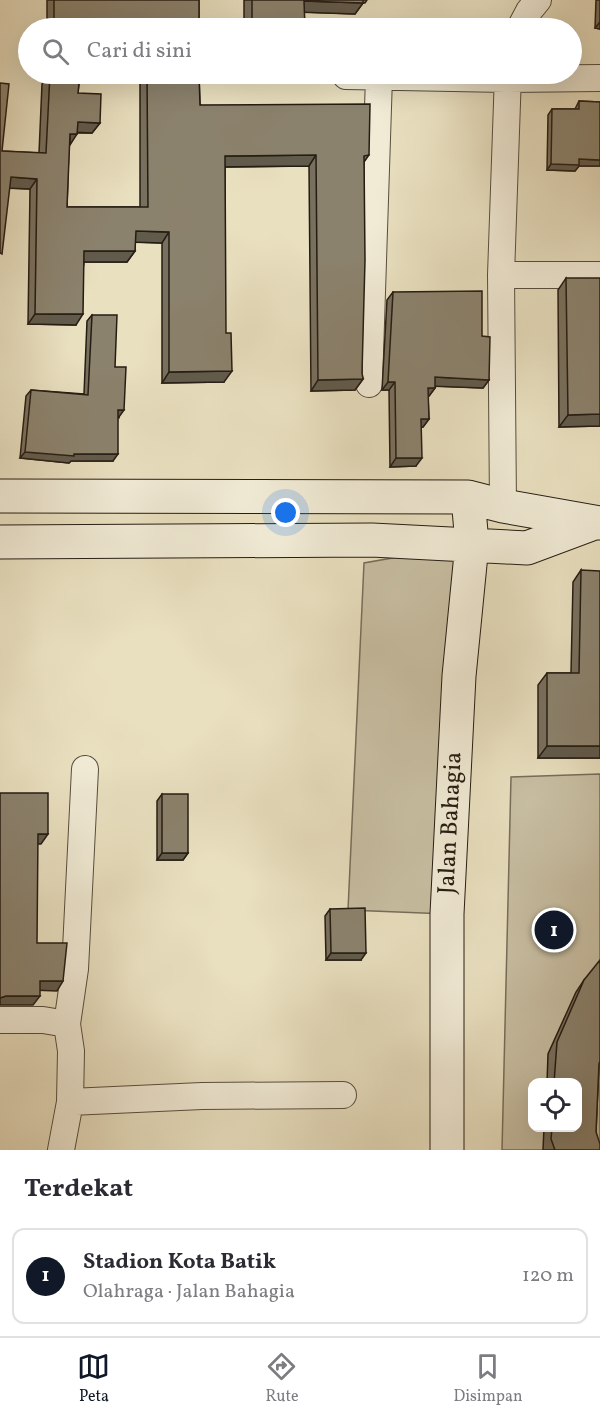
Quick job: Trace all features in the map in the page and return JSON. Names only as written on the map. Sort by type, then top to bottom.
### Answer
[{"type":"street","points":[[525,18],[538,0]]},
{"type":"street","points":[[582,78],[600,78]]},
{"type":"street","points":[[369,384],[379,84]]},
{"type":"street","points":[[503,506],[501,275],[507,84]]},
{"type":"street","points":[[501,275],[600,275]]},
{"type":"street","points":[[0,496],[468,497],[503,506],[597,523]]},
{"type":"street","name":"Jalan Bahagia","points":[[447,1150],[447,914],[459,675],[472,544],[468,497]]},
{"type":"street","points":[[0,542],[372,540],[527,548],[597,523]]},
{"type":"street","points":[[61,1150],[70,1102],[71,1051],[66,1024],[75,969],[85,769]]},
{"type":"street","points":[[0,1020],[43,1020],[66,1024]]},
{"type":"street","points":[[70,1102],[202,1096],[343,1095]]},
{"type":"shaded area","points":[[472,544],[447,914],[348,910],[364,563]]},
{"type":"shaded area","points":[[600,774],[600,1150],[502,1150],[511,777]]},
{"type":"building","points":[[54,0],[199,0],[199,18],[54,18]]},
{"type":"building","points":[[252,0],[363,0],[363,3],[304,1],[305,18],[252,18]]},
{"type":"building","points":[[0,83],[9,84],[2,151],[46,153],[49,84],[79,84],[78,93],[101,94],[100,123],[78,122],[77,134],[70,134],[67,207],[148,207],[147,84],[199,84],[200,105],[370,104],[369,155],[364,156],[363,379],[318,380],[316,155],[225,156],[226,333],[231,333],[232,371],[169,372],[169,232],[136,231],[135,251],[84,251],[83,314],[35,314],[37,179],[11,177],[2,254],[0,253]]},
{"type":"building","points":[[579,101],[600,102],[600,160],[579,159],[579,165],[551,164],[552,109],[579,109]]},
{"type":"building","points":[[566,278],[600,278],[600,414],[568,415]]},
{"type":"building","points":[[482,291],[482,336],[490,337],[489,380],[435,377],[435,388],[428,388],[429,419],[421,419],[422,458],[396,458],[395,382],[388,382],[393,292]]},
{"type":"building","points":[[92,315],[117,315],[115,367],[126,367],[124,410],[118,410],[118,454],[74,454],[74,456],[25,452],[31,390],[88,395]]},
{"type":"building","points":[[581,570],[600,571],[600,746],[547,746],[547,673],[579,673]]},
{"type":"building","points":[[0,793],[48,793],[48,834],[38,834],[37,943],[67,943],[63,981],[40,981],[40,996],[0,998]]},
{"type":"building","points":[[162,794],[188,794],[188,853],[162,853]]},
{"type":"building","points":[[365,908],[366,953],[331,953],[330,909]]},
{"type":"building","points":[[600,960],[600,1061],[596,1132],[600,1150],[555,1150],[551,1139],[552,1132],[582,1132],[582,1078],[554,1078],[557,1042],[584,980]]},
{"type":"place","name":"Stadion Kota Batik","points":[[554,930]]}]
